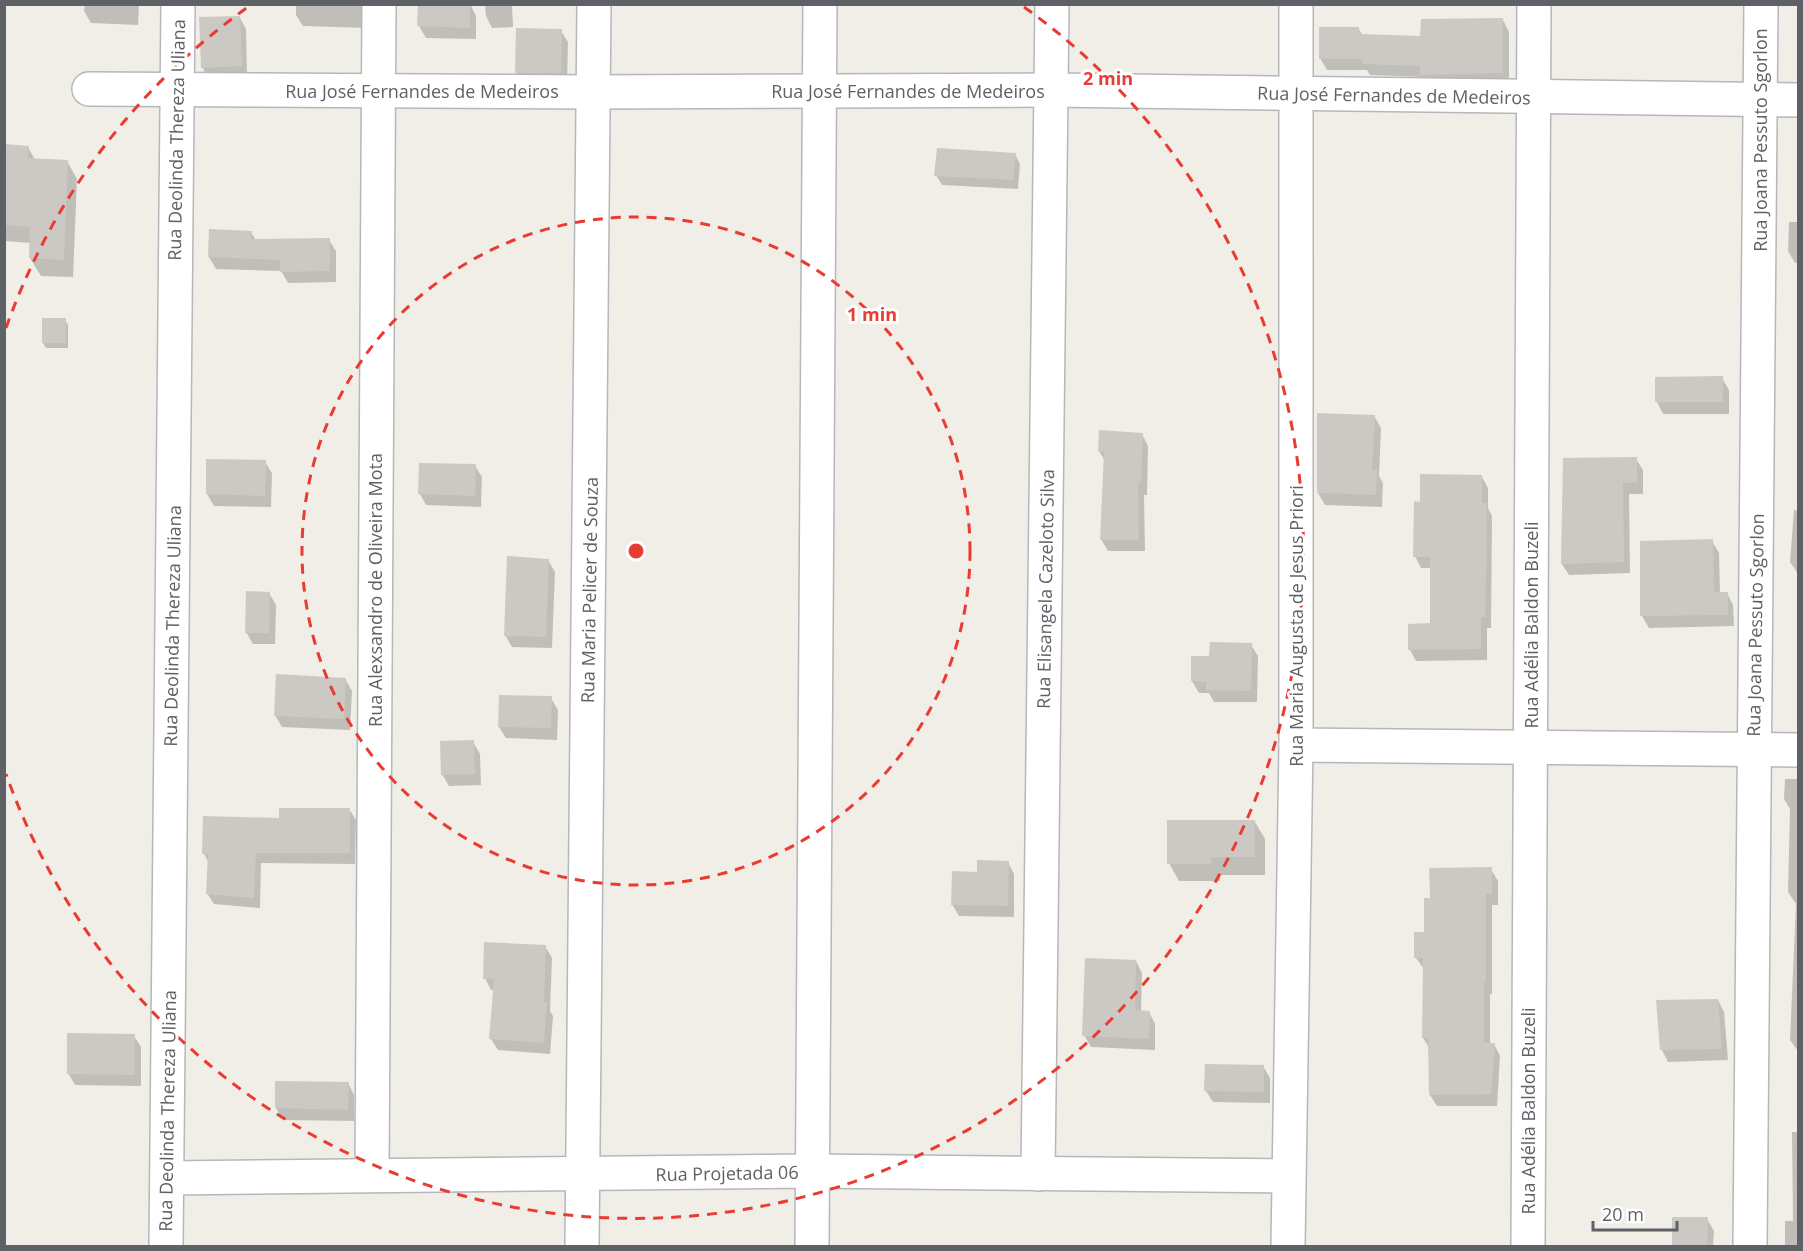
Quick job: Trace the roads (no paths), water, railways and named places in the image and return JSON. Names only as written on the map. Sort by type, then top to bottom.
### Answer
[{"type":"street","name":"Rua Deolinda Thereza Uliana","points":[[166,1246],[178,4]]},
{"type":"street","name":"Rua Alexsandro de Oliveira Mota","points":[[372,1175],[379,4]]},
{"type":"street","name":"Rua Maria Pelicer de Souza","points":[[582,1246],[594,4]]},
{"type":"street","points":[[812,1246],[820,4]]},
{"type":"street","name":"Rua Elisangela Cazeloto Silva","points":[[1038,1174],[1052,4]]},
{"type":"street","name":"Rua Maria Augusta de Jesus Priori","points":[[1288,1246],[1296,745],[1296,4]]},
{"type":"street","name":"Rua Adélia Baldon Buzeli","points":[[1528,1246],[1534,4]]},
{"type":"street","name":"Rua Joana Pessuto Sgorlon","points":[[1750,1246],[1761,4]]},
{"type":"street","name":"Rua José Fernandes de Medeiros","points":[[89,88],[594,92],[1051,90],[1798,100]]},
{"type":"street","points":[[1296,745],[1798,750]]},
{"type":"street","name":"Rua Projetada 06","points":[[167,1178],[813,1171],[1288,1176]]}]
